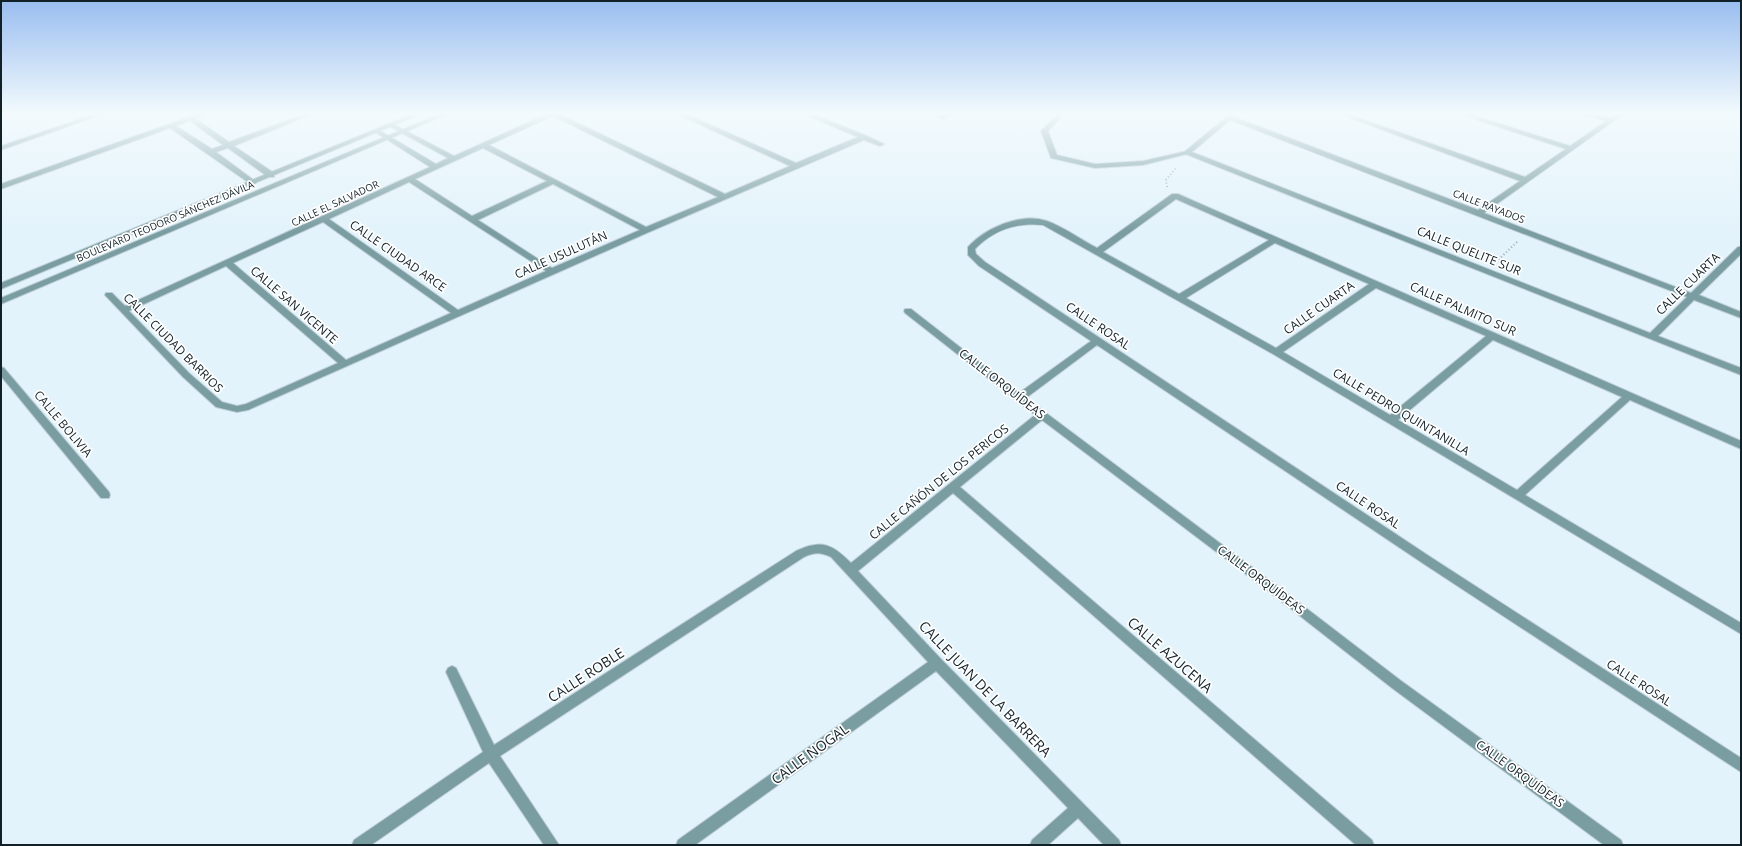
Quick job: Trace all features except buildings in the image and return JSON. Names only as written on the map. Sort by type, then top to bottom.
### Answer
[{"type":"street","points":[[1,187],[95,152]]},
{"type":"street","points":[[212,152],[252,183]]},
{"type":"street","points":[[239,152],[271,175]]},
{"type":"street","name":"BOULEVARD TEODORO SÁNCHEZ DÁVILA","points":[[1,286],[325,152]]},
{"type":"street","name":"BOULEVARD TEODORO SÁNCHEZ DÁVILA","points":[[1,301],[351,152]]},
{"type":"street","points":[[412,152],[436,167]]},
{"type":"street","points":[[443,152],[453,158]]},
{"type":"street","name":"CALLE EL SALVADOR","points":[[123,310],[324,219],[466,152]]},
{"type":"street","points":[[497,152],[646,230]]},
{"type":"street","points":[[634,152],[725,197]]},
{"type":"street","points":[[767,152],[796,166]]},
{"type":"street","name":"CALLE USULUTÁN","points":[[268,399],[646,230],[828,152]]},
{"type":"street","points":[[1053,152],[1054,156],[1095,166],[1143,163],[1187,153]]},
{"type":"street","name":"CALLE RAYADOS","points":[[1321,152],[1741,315]]},
{"type":"street","points":[[1450,152],[1525,180]]},
{"type":"street","points":[[1479,213],[1564,152]]},
{"type":"street","name":"CALLE QUELITE SUR","points":[[1187,153],[1741,372]]},
{"type":"street","points":[[410,179],[552,272]]},
{"type":"street","points":[[473,219],[552,182]]},
{"type":"street","points":[[1097,252],[1175,196]]},
{"type":"street","name":"CALLE PALMITO SUR","points":[[1175,196],[1741,445]]},
{"type":"street","name":"CALLE CIUDAD ARCE","points":[[324,219],[458,314]]},
{"type":"street","name":"CALLE PEDRO QUINTANILLA","points":[[982,264],[972,255],[971,249],[976,243],[1010,225],[1033,221],[1045,223],[1180,297],[1276,352],[1741,629]]},
{"type":"street","points":[[1180,297],[1275,240]]},
{"type":"street","name":"CALLE CUARTA","points":[[1651,337],[1741,248]]},
{"type":"street","name":"CALLE SAN VICENTE","points":[[228,263],[345,364]]},
{"type":"street","name":"CALLE ROSAL","points":[[982,264],[1096,341],[1741,766]]},
{"type":"street","name":"CALLE CUARTA","points":[[1276,352],[1375,284]]},
{"type":"street","name":"CALLE CIUDAD BARRIOS","points":[[109,295],[186,375],[219,405],[237,409],[268,399]]},
{"type":"street","name":"CALLE ORQUÍDEAS","points":[[908,311],[1019,398],[1266,583],[1396,684],[1616,845]]},
{"type":"street","points":[[1390,421],[1492,336]]},
{"type":"street","points":[[1019,398],[1096,341]]},
{"type":"street","name":"CALLE BOLIVIA","points":[[1,370],[105,496]]},
{"type":"street","points":[[1517,496],[1629,396]]},
{"type":"street","name":"CALLE CAÑÓN DE LOS PERICOS","points":[[851,570],[1042,415]]},
{"type":"street","name":"CALLE AZUCENA","points":[[953,487],[1367,845]]},
{"type":"street","name":"CALLE ROBLE","points":[[359,845],[491,754],[800,554],[811,549],[822,548],[835,554]]},
{"type":"street","name":"CALLE JUAN DE LA BARRERA","points":[[835,554],[1077,809],[1114,845]]},
{"type":"street","name":"CALLE NOGAL","points":[[683,845],[937,662]]},
{"type":"street","points":[[452,672],[491,754],[552,845]]},
{"type":"street","points":[[1037,845],[1077,809]]},
{"type":"path","points":[[1175,196],[1166,185],[1166,180],[1187,153]]},
{"type":"path","points":[[1487,271],[1528,232]]}]
